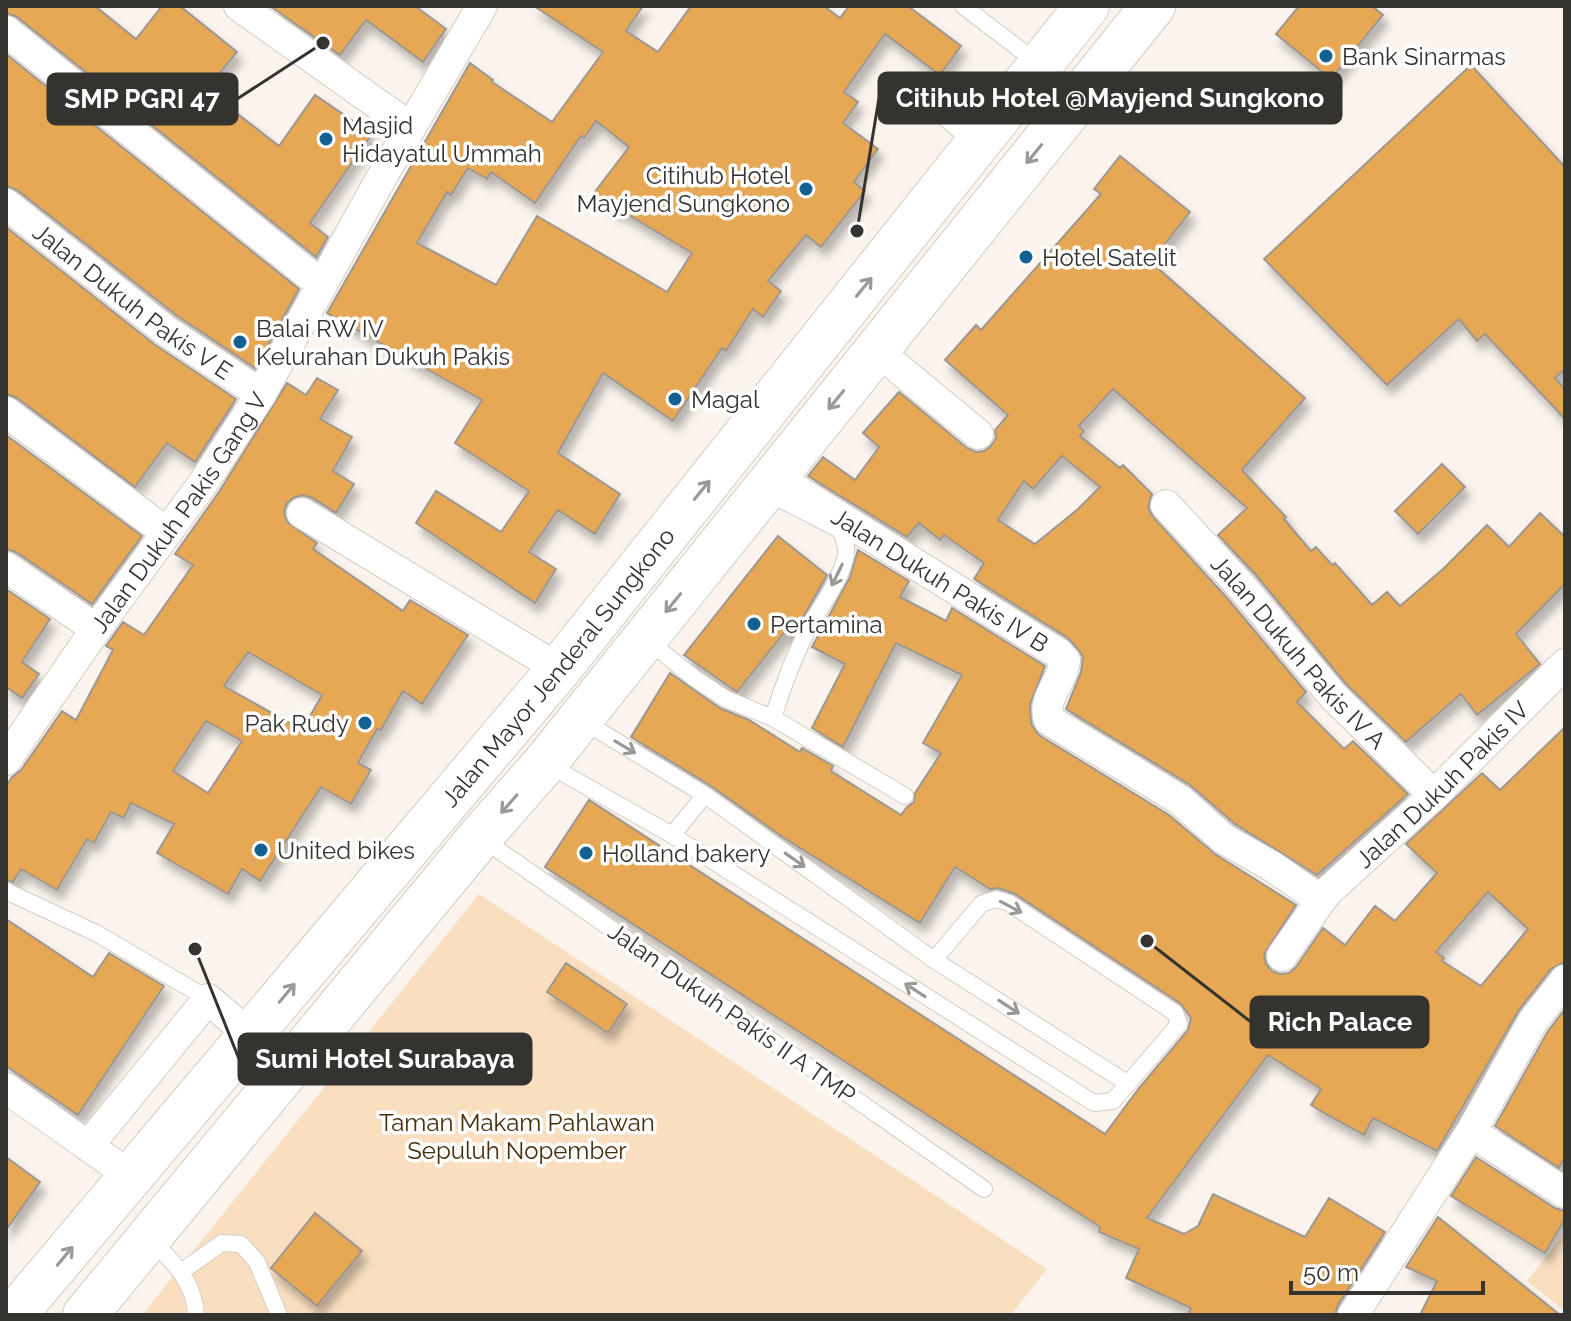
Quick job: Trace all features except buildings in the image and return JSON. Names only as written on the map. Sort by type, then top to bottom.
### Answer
[{"type":"main road","name":"Jalan Mayor Jenderal Sungkono","points":[[13,1309],[132,1177],[562,666],[1087,6]]},
{"type":"main road","name":"Jalan Mayor Jenderal Sungkono","points":[[85,1315],[480,837],[545,763],[1153,6]]},
{"type":"main road","points":[[562,666],[587,672],[607,683]]},
{"type":"main road","points":[[562,666],[587,682],[590,701],[580,719]]},
{"type":"street","points":[[239,6],[410,127]]},
{"type":"street","name":"Jalan Dukuh Pakis Gang V","points":[[6,760],[96,629],[204,482],[261,394],[479,7]]},
{"type":"street","points":[[6,31],[322,285]]},
{"type":"street","name":"Jalan Dukuh Pakis V E","points":[[6,204],[165,330],[261,394]]},
{"type":"street","points":[[876,350],[978,434]]},
{"type":"street","points":[[6,412],[167,533]]},
{"type":"street","name":"Jalan Dukuh Pakis IV B","points":[[769,484],[1058,653],[1065,661],[1064,669],[1048,704],[1046,712],[1049,720],[1180,800],[1224,839],[1320,895]]},
{"type":"street","name":"Jalan Dukuh Pakis IV A","points":[[1166,505],[1242,587],[1333,696],[1434,795]]},
{"type":"street","points":[[302,513],[562,666]]},
{"type":"street","points":[[6,567],[96,629]]},
{"type":"street","name":"Jalan Dukuh Pakis IV","points":[[1282,956],[1320,895],[1434,795],[1565,664]]},
{"type":"street","points":[[1353,1315],[1471,1132],[1533,1021],[1565,980]]},
{"type":"street","points":[[88,1146],[208,999],[251,1036]]},
{"type":"street","points":[[6,1088],[132,1177]]},
{"type":"street","points":[[1471,1132],[1565,1193]]},
{"type":"lane","points":[[963,6],[1040,65]]},
{"type":"lane","points":[[902,82],[977,145]]},
{"type":"lane","points":[[769,484],[840,530],[846,553],[842,568],[805,635],[773,718]]},
{"type":"lane","points":[[644,638],[726,699],[773,718],[905,796]]},
{"type":"lane","points":[[580,719],[705,795],[934,960],[1127,1083]]},
{"type":"lane","points":[[545,763],[672,835],[1088,1100],[1101,1104],[1113,1101],[1177,1029],[1177,1016],[1009,903],[996,899],[981,904],[934,960]]},
{"type":"lane","points":[[672,835],[705,795]]},
{"type":"lane","name":"Jalan Dukuh Pakis II A TMP","points":[[480,837],[984,1189]]},
{"type":"lane","points":[[6,891],[98,934],[208,999]]},
{"type":"lane","points":[[148,1237],[182,1271],[196,1315]]},
{"type":"lane","points":[[182,1271],[222,1243],[241,1244],[257,1262],[279,1315]]},
{"type":"green space","name":"Taman Makam Pahlawan Sepuluh Nopember","points":[[479,894],[1047,1269],[1011,1315],[142,1315]]},
{"type":"green space","points":[[1565,1232],[1565,1311],[1527,1281]]},
{"type":"place","name":"SMP PGRI 47","points":[[323,43]]},
{"type":"place","name":"Bank Sinarmas","points":[[1326,56]]},
{"type":"place","name":"Masjid Hidayatul Ummah","points":[[326,139]]},
{"type":"place","name":"Citihub Hotel Mayjend Sungkono","points":[[806,189]]},
{"type":"place","name":"Citihub Hotel @Mayjend Sungkono","points":[[857,231]]},
{"type":"place","name":"Hotel Satelit","points":[[1026,257]]},
{"type":"place","name":"Balai RW IV Kelurahan Dukuh Pakis","points":[[240,342]]},
{"type":"place","name":"Magal","points":[[675,399]]},
{"type":"place","name":"Pertamina","points":[[754,624]]},
{"type":"place","name":"Pak Rudy","points":[[365,723]]},
{"type":"place","name":"United bikes","points":[[261,850]]},
{"type":"place","name":"Holland bakery","points":[[586,853]]},
{"type":"place","name":"Rich Palace","points":[[1147,941]]},
{"type":"place","name":"Sumi Hotel Surabaya","points":[[195,949]]}]
